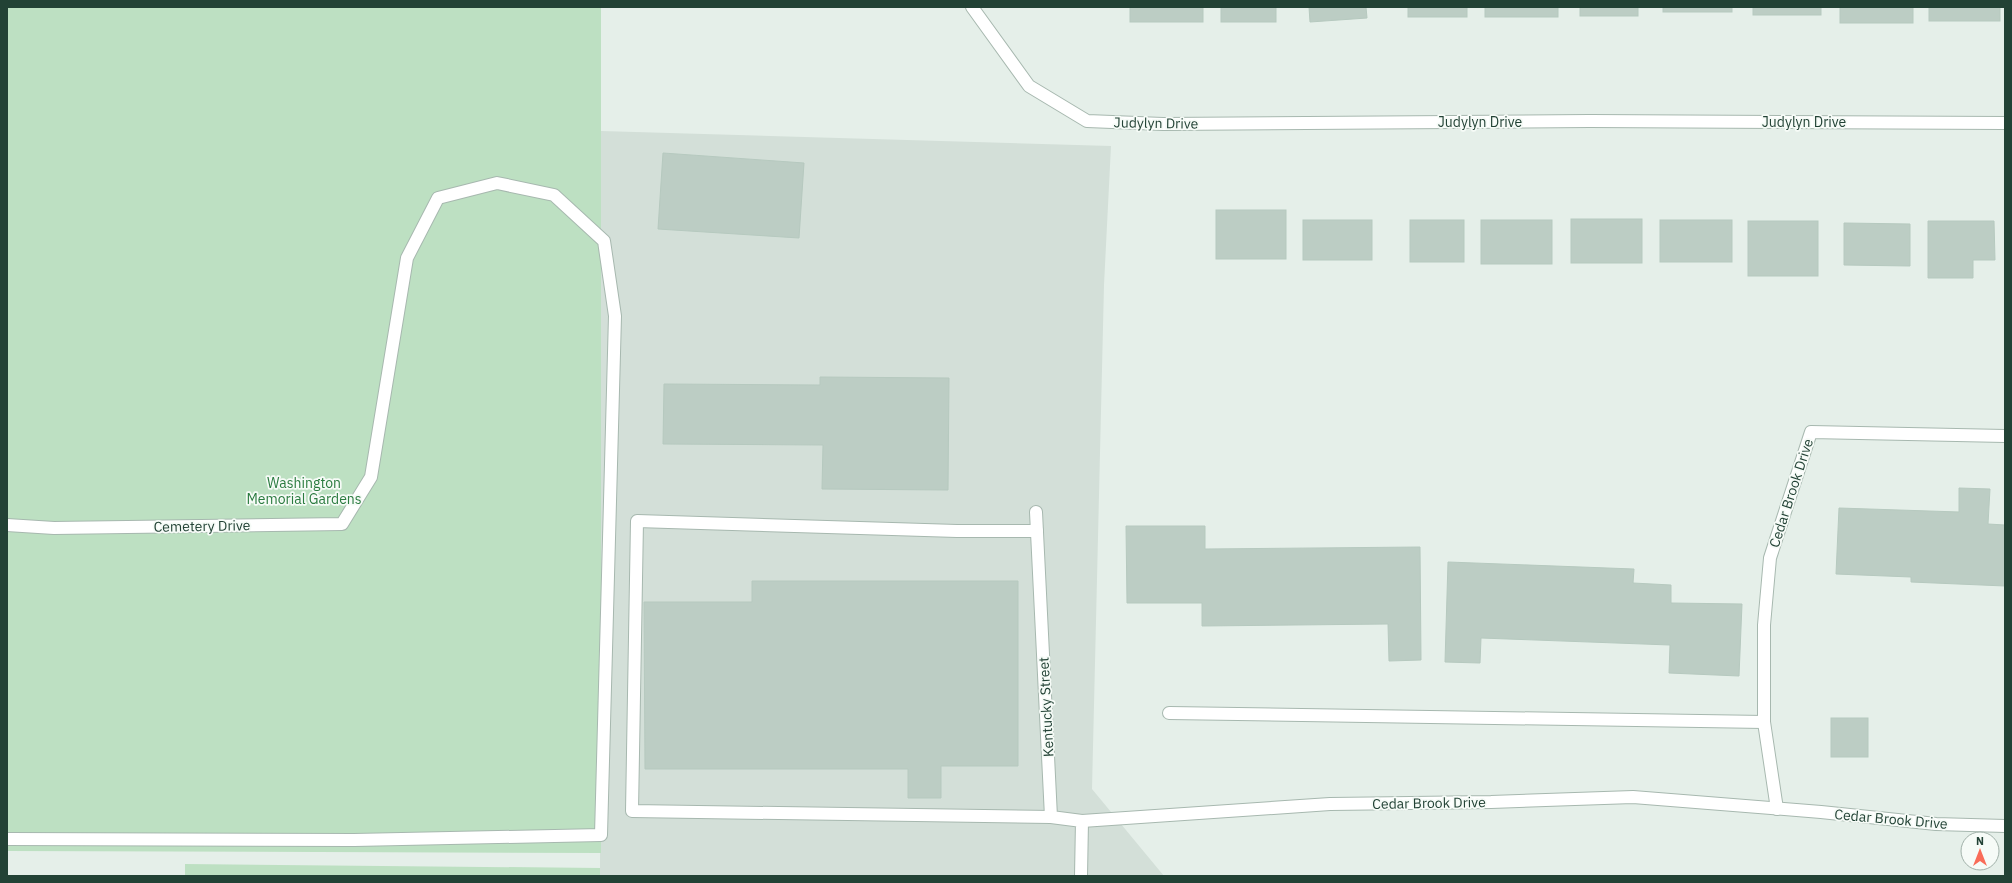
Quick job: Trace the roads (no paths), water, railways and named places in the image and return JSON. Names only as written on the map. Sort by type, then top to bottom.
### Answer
[{"type":"street","name":"Judylyn Drive","points":[[972,7],[1029,86],[1087,121],[1163,124],[1582,121],[2005,123]]},
{"type":"street","name":"Cemetery Drive","points":[[7,525],[54,528],[342,524],[371,477],[407,258],[438,198],[497,183],[554,195],[604,241],[615,316],[602,834],[354,840],[7,839]]},
{"type":"street","name":"Cedar Brook Drive","points":[[1777,809],[1764,722],[1764,625],[1770,558],[1811,432],[2005,436]]},
{"type":"street","name":"Kentucky Street","points":[[1036,512],[1051,817]]},
{"type":"street","points":[[1037,531],[956,531],[637,521],[632,811],[1051,817],[1082,821],[1082,876]]},
{"type":"street","points":[[1169,713],[1764,722]]},
{"type":"street","name":"Cedar Brook Drive","points":[[1082,821],[1330,804],[1490,802],[1633,797],[1936,824],[2005,826]]},
{"type":"park label","name":"Washington Memorial Gardens","points":[[304,492]]}]
